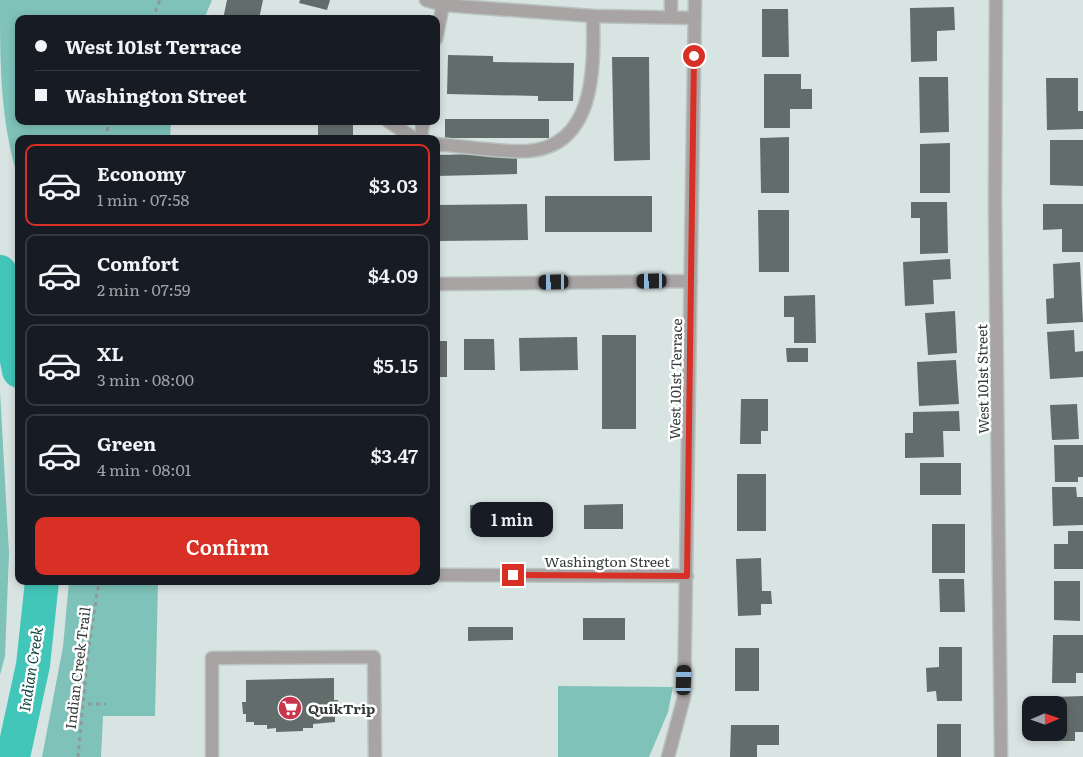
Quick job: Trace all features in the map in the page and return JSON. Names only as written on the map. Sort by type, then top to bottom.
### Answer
[{"type":"street","points":[[426,0],[443,5],[593,16],[695,18]]},
{"type":"street","points":[[671,0],[671,17]]},
{"type":"street","name":"West 101st Terrace","points":[[668,757],[684,697],[695,0]]},
{"type":"street","name":"West 101st Street","points":[[996,0],[994,203],[1001,757]]},
{"type":"street","points":[[440,20],[443,5]]},
{"type":"street","points":[[440,144],[528,151],[558,144],[577,126],[588,97],[594,60],[593,16]]},
{"type":"street","points":[[394,125],[409,135]]},
{"type":"street","points":[[440,284],[691,280]]},
{"type":"street","name":"Washington Street","points":[[440,575],[687,576]]},
{"type":"street","points":[[212,757],[212,658],[374,656],[375,757]]},
{"type":"path","points":[[154,15],[160,0]]},
{"type":"path","name":"Indian Creek Trail","points":[[78,757],[88,652],[98,585]]},
{"type":"path","points":[[88,704],[106,704]]},
{"type":"shaded area","points":[[0,0],[212,0],[206,15],[15,15],[15,125],[171,125],[170,135],[15,135],[15,166],[8,137],[1,69]]},
{"type":"shaded area","points":[[0,391],[9,553],[5,656],[0,675]]},
{"type":"shaded area","points":[[69,585],[158,585],[155,716],[103,716],[101,757],[42,757],[63,647]]},
{"type":"shaded area","points":[[558,686],[673,687],[668,712],[649,757],[558,757]]},
{"type":"building","points":[[227,0],[263,0],[260,15],[224,15]]},
{"type":"building","points":[[300,0],[330,0],[327,10],[299,3]]},
{"type":"building","points":[[954,7],[955,30],[937,31],[937,61],[911,62],[910,8]]},
{"type":"building","points":[[762,9],[788,9],[789,57],[762,57]]},
{"type":"building","points":[[448,55],[493,56],[493,62],[574,63],[573,101],[538,101],[538,96],[447,94]]},
{"type":"building","points":[[612,57],[649,57],[650,160],[614,161]]},
{"type":"building","points":[[764,74],[801,74],[801,89],[812,89],[812,109],[790,109],[790,128],[764,128]]},
{"type":"building","points":[[919,77],[948,77],[949,132],[920,133]]},
{"type":"building","points":[[1046,78],[1078,78],[1078,111],[1083,111],[1083,129],[1047,130]]},
{"type":"building","points":[[445,119],[549,119],[549,138],[445,138]]},
{"type":"building","points":[[318,125],[353,125],[353,135],[318,135]]},
{"type":"building","points":[[789,137],[789,193],[761,193],[760,138]]},
{"type":"building","points":[[1050,140],[1083,140],[1083,186],[1050,185]]},
{"type":"building","points":[[950,143],[950,193],[920,193],[920,144]]},
{"type":"building","points":[[517,153],[517,174],[440,176],[440,155]]},
{"type":"building","points":[[545,196],[652,196],[652,232],[545,232]]},
{"type":"building","points":[[911,202],[947,202],[948,253],[920,254],[920,218],[911,218]]},
{"type":"building","points":[[527,204],[528,240],[440,241],[440,205]]},
{"type":"building","points":[[1043,204],[1083,204],[1083,252],[1062,252],[1062,229],[1043,230]]},
{"type":"building","points":[[758,210],[789,210],[789,272],[759,272]]},
{"type":"building","points":[[950,259],[951,279],[933,280],[934,304],[905,306],[903,262]]},
{"type":"building","points":[[1080,262],[1083,322],[1047,324],[1046,299],[1054,298],[1053,264]]},
{"type":"building","points":[[815,295],[816,343],[794,343],[794,317],[784,317],[784,296]]},
{"type":"building","points":[[955,311],[957,353],[928,355],[925,313]]},
{"type":"building","points":[[1074,330],[1075,352],[1083,351],[1083,377],[1050,379],[1047,332]]},
{"type":"building","points":[[602,335],[636,335],[636,429],[602,429]]},
{"type":"building","points":[[577,337],[578,370],[520,371],[519,338]]},
{"type":"building","points":[[464,339],[494,339],[495,370],[464,370]]},
{"type":"building","points":[[440,341],[447,341],[447,377],[440,377]]},
{"type":"building","points":[[786,348],[808,348],[808,362],[787,362]]},
{"type":"building","points":[[956,360],[959,404],[919,406],[917,362]]},
{"type":"building","points":[[741,399],[768,399],[768,431],[761,431],[761,444],[740,444]]},
{"type":"building","points":[[1077,404],[1079,439],[1052,440],[1050,405]]},
{"type":"building","points":[[959,411],[960,431],[943,431],[944,457],[905,458],[905,433],[913,433],[913,412]]},
{"type":"building","points":[[1054,445],[1083,445],[1083,477],[1078,477],[1078,482],[1055,482]]},
{"type":"building","points":[[920,463],[961,463],[961,495],[920,495]]},
{"type":"building","points":[[737,474],[766,474],[766,531],[737,531]]},
{"type":"building","points":[[1052,487],[1076,487],[1077,497],[1083,497],[1083,525],[1053,526]]},
{"type":"building","points":[[530,503],[530,514],[540,515],[540,528],[470,528],[470,505]]},
{"type":"building","points":[[623,504],[623,529],[584,529],[584,505]]},
{"type":"building","points":[[932,524],[965,524],[965,573],[932,573]]},
{"type":"building","points":[[1068,531],[1083,531],[1083,569],[1054,569],[1054,544],[1068,544]]},
{"type":"building","points":[[761,558],[762,591],[771,591],[772,604],[761,604],[761,615],[738,616],[736,559]]},
{"type":"building","points":[[939,579],[964,579],[965,612],[940,612]]},
{"type":"building","points":[[1054,581],[1080,581],[1080,621],[1054,620]]},
{"type":"building","points":[[583,618],[625,618],[625,640],[583,640]]},
{"type":"building","points":[[468,627],[513,627],[513,640],[468,641]]},
{"type":"building","points":[[1053,635],[1083,635],[1083,673],[1076,673],[1076,683],[1052,683]]},
{"type":"building","points":[[939,647],[962,647],[962,701],[937,701],[936,691],[927,692],[926,668],[939,667]]},
{"type":"building","points":[[735,648],[759,648],[759,691],[735,691]]},
{"type":"building","name":"QuikTrip","points":[[334,678],[334,700],[338,700],[338,714],[335,714],[335,722],[313,724],[313,728],[303,728],[303,731],[276,732],[276,728],[267,729],[267,725],[254,725],[254,722],[246,722],[246,714],[243,714],[242,702],[246,702],[246,680]]},
{"type":"building","points":[[1068,696],[1083,696],[1083,732],[1075,732],[1075,741],[1068,741]]},
{"type":"building","points":[[937,724],[961,724],[961,757],[937,757]]},
{"type":"building","points":[[731,725],[779,725],[779,745],[757,745],[757,757],[730,757]]},
{"type":"waterway","name":"Indian Creek","points":[[0,272],[15,350]]},
{"type":"waterway","name":"Indian Creek","points":[[13,757],[33,665],[42,585]]},
{"type":"place","name":"QuikTrip","points":[[290,708]]},
{"type":"route","points":[[513,575],[687,576],[694,56]]}]
